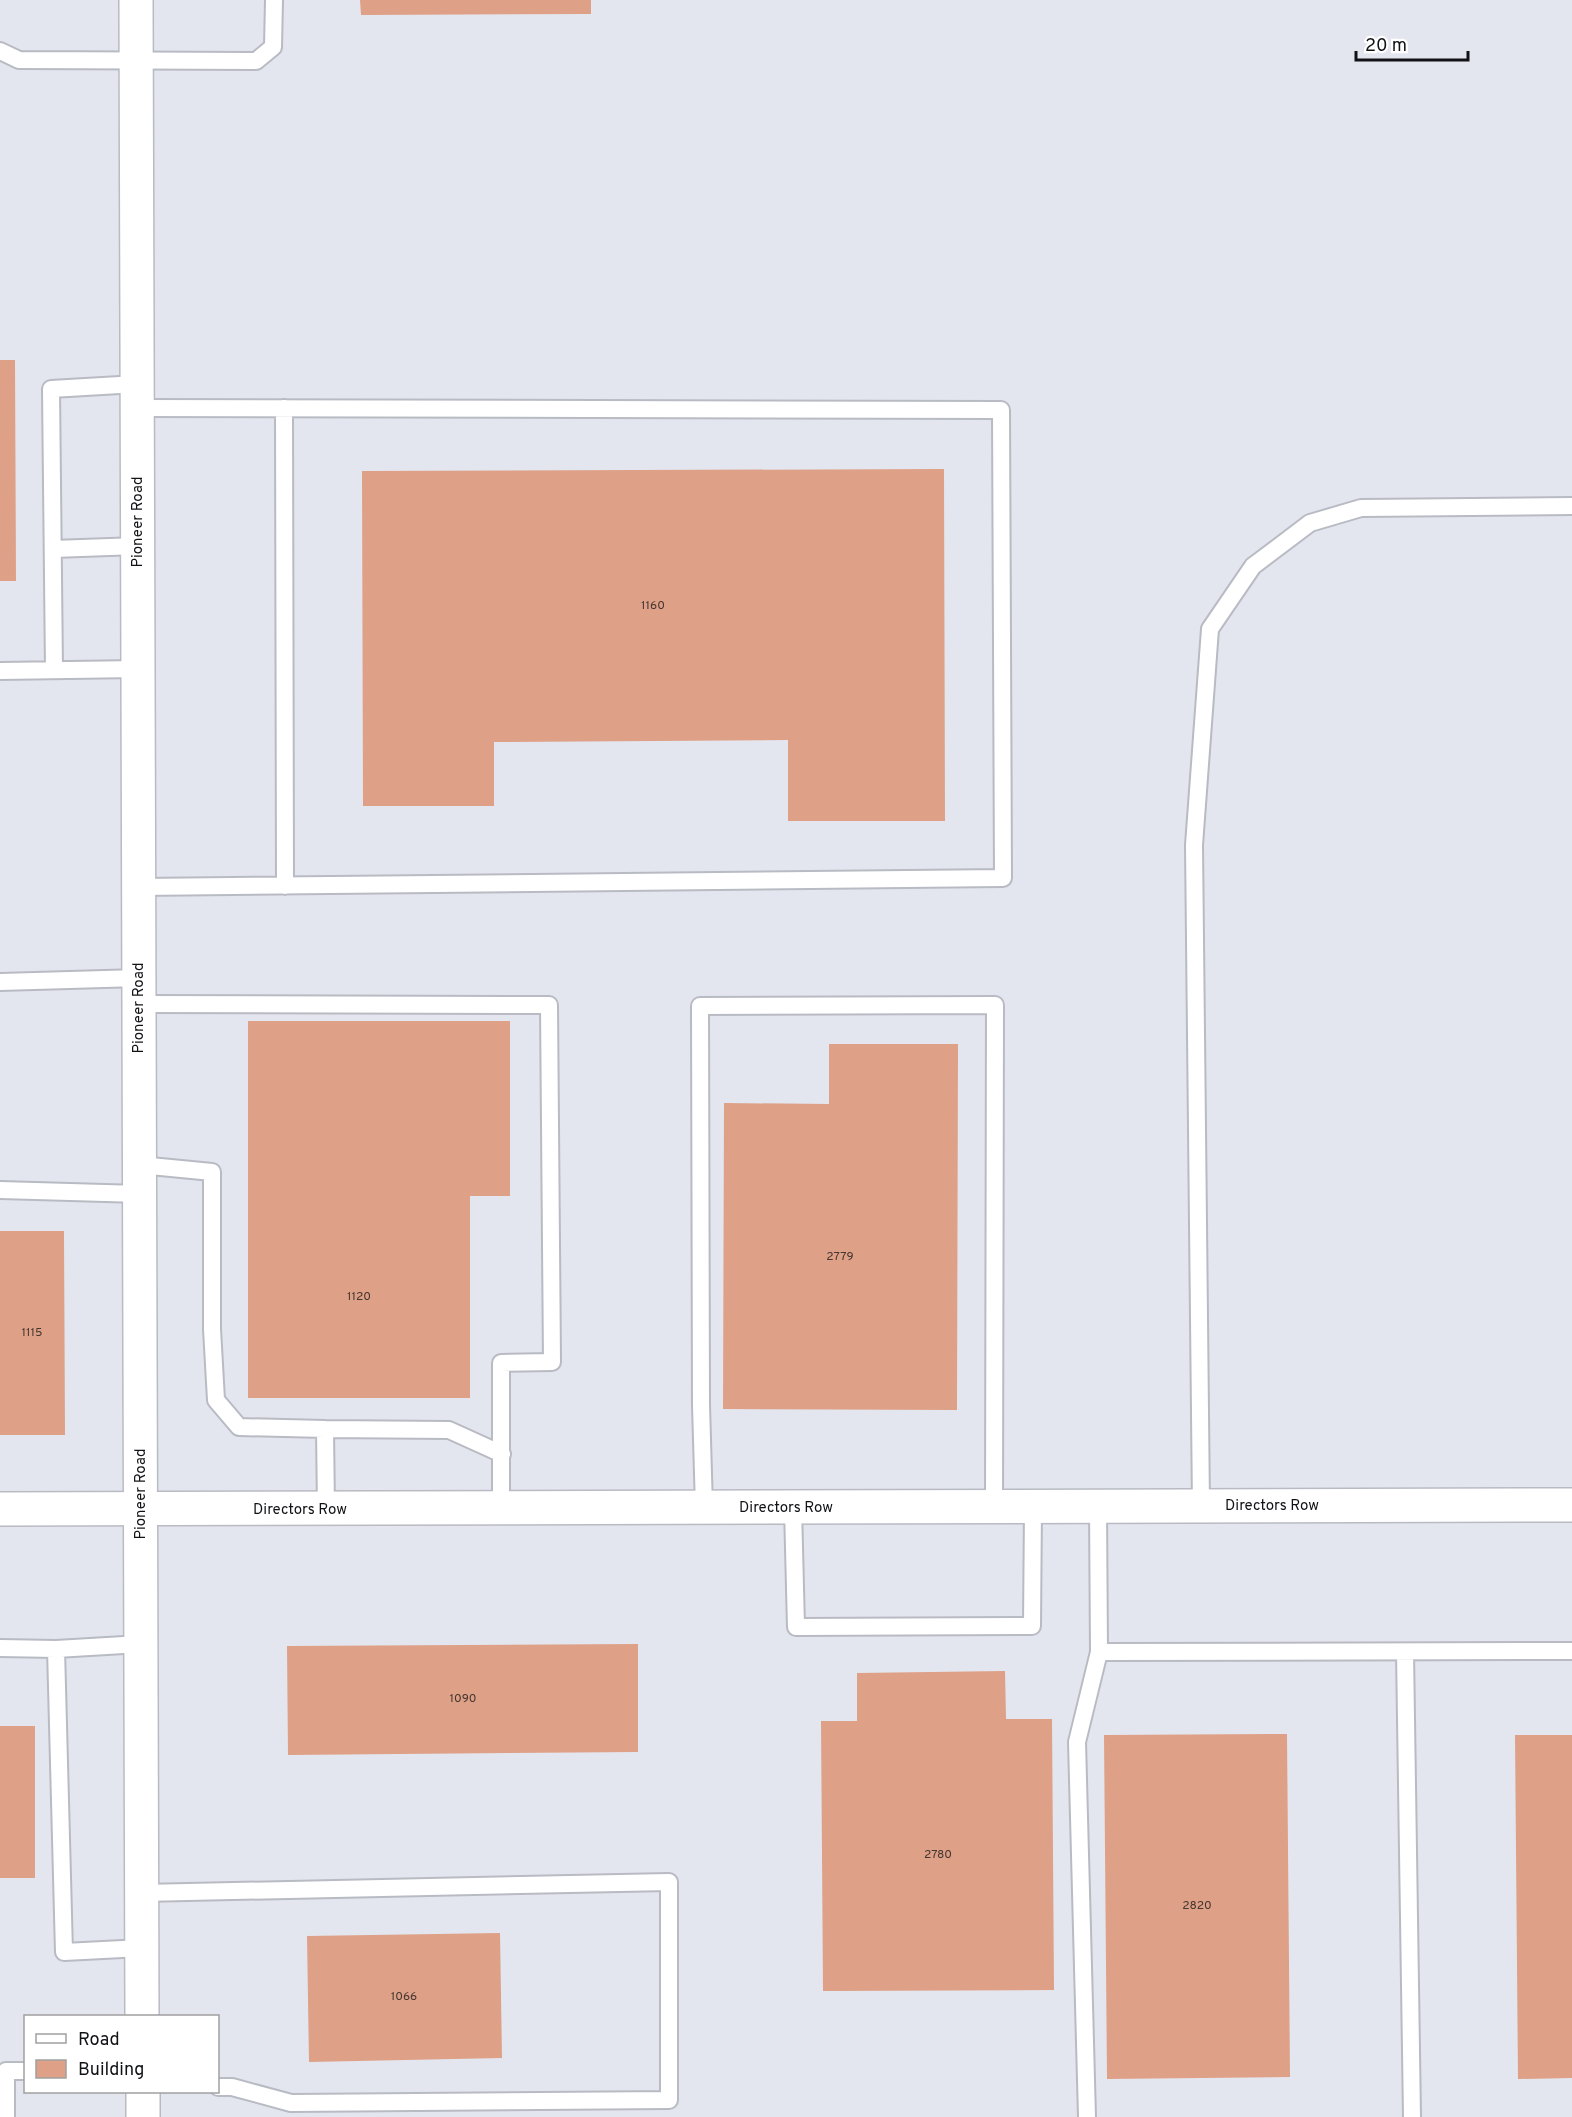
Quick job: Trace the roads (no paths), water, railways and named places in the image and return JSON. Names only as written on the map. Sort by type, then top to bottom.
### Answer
[{"type":"street","name":"Pioneer Road","points":[[136,0],[142,2015]]},
{"type":"street","name":"Directors Row","points":[[0,1509],[326,1510],[1572,1505]]},
{"type":"street","points":[[143,2093],[143,2117]]},
{"type":"lane","points":[[0,51],[19,60],[256,62],[273,47],[274,0]]},
{"type":"lane","points":[[54,670],[51,389],[284,408],[1001,410],[1003,878],[139,887]]},
{"type":"lane","points":[[284,408],[285,886]]},
{"type":"lane","points":[[1201,1507],[1194,845],[1209,629],[1253,566],[1310,523],[1361,508],[1572,506]]},
{"type":"lane","points":[[52,549],[138,546]]},
{"type":"lane","points":[[0,671],[138,669]]},
{"type":"lane","points":[[0,982],[139,991],[549,1005],[552,1362],[501,1363],[501,1509]]},
{"type":"lane","points":[[704,1508],[701,1405],[700,1006],[712,1005],[996,1005],[994,1507]]},
{"type":"lane","points":[[0,1190],[140,1180],[212,1172],[212,1329],[216,1400],[238,1427],[449,1430],[502,1454]]},
{"type":"lane","points":[[325,1429],[326,1510]]},
{"type":"lane","points":[[793,1508],[796,1627],[1032,1626],[1033,1507]]},
{"type":"lane","points":[[1087,2117],[1077,1742],[1099,1652],[1098,1507]]},
{"type":"lane","points":[[0,1648],[56,1649],[141,1644]]},
{"type":"lane","points":[[56,1649],[64,1952],[142,1948]]},
{"type":"lane","points":[[1099,1652],[1572,1651]]},
{"type":"lane","points":[[1405,1652],[1412,2117]]},
{"type":"lane","points":[[142,1893],[669,1882],[669,2100],[291,2103],[232,2087],[219,2087]]},
{"type":"lane","points":[[6,2117],[3,2071],[24,2071]]}]
